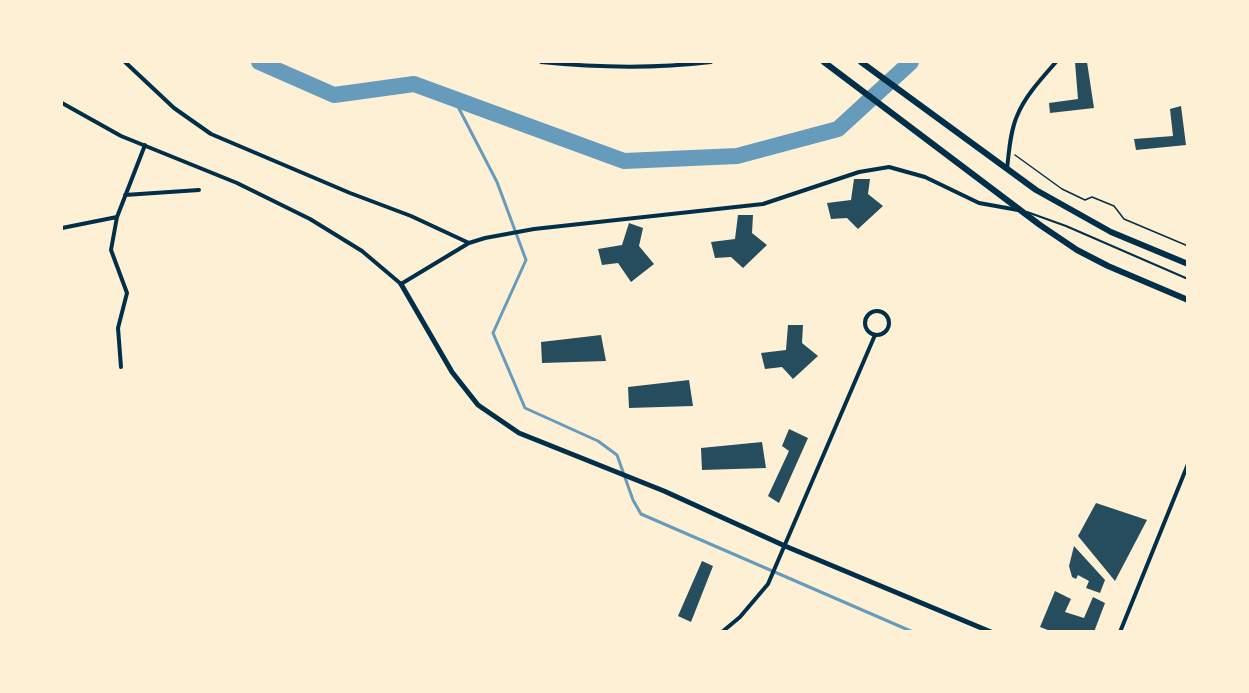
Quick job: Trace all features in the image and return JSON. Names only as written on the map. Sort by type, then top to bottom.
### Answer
[{"type":"main road","points":[[824,62],[1077,250],[1108,266],[1188,300]]},
{"type":"main road","points":[[861,62],[1036,190],[1111,232],[1188,264]]},
{"type":"street","points":[[125,62],[174,108],[212,134],[350,193],[411,216],[470,243]]},
{"type":"street","points":[[541,62],[591,67],[669,67],[711,62]]},
{"type":"street","points":[[1007,169],[1017,117],[1029,94],[1056,62]]},
{"type":"street","points":[[62,103],[121,136],[237,183],[310,219],[362,251],[401,284],[452,372],[478,405],[519,433],[664,491],[785,546],[990,632]]},
{"type":"street","points":[[121,367],[118,328],[127,293],[111,250],[117,217],[145,145]]},
{"type":"street","points":[[401,284],[470,243],[485,238],[534,229],[763,204],[859,172],[889,166],[925,177],[979,202],[1021,210]]},
{"type":"street","points":[[125,195],[199,190]]},
{"type":"street","points":[[62,228],[117,217]]},
{"type":"street","points":[[880,311],[889,319],[889,327],[883,333],[875,335],[868,331],[866,320],[873,312],[880,311]]},
{"type":"street","points":[[722,632],[740,617],[768,584],[875,335]]},
{"type":"street","points":[[1120,632],[1188,464]]},
{"type":"lane","points":[[1021,210],[1066,226],[1188,279]]},
{"type":"path","points":[[1009,150],[1062,189],[1085,200],[1092,197],[1114,206],[1124,219],[1188,246]]},
{"type":"building","points":[[1075,62],[1087,62],[1094,108],[1050,113],[1049,103],[1078,99]]},
{"type":"building","points":[[1181,106],[1186,145],[1136,150],[1134,139],[1173,136],[1170,109]]},
{"type":"building","points":[[854,179],[870,179],[868,194],[883,206],[858,229],[847,218],[831,219],[827,203],[851,200]]},
{"type":"building","points":[[738,215],[753,215],[752,233],[767,245],[743,268],[731,257],[715,258],[711,242],[735,239]]},
{"type":"building","points":[[629,223],[643,228],[639,246],[654,264],[631,282],[618,263],[602,265],[598,249],[622,245]]},
{"type":"building","points":[[788,325],[803,325],[802,343],[818,356],[793,379],[782,367],[765,369],[761,353],[786,350]]},
{"type":"building","points":[[601,335],[606,361],[542,363],[541,342]]},
{"type":"building","points":[[689,380],[693,406],[629,408],[628,387]]},
{"type":"building","points":[[789,429],[808,438],[779,503],[768,496],[789,451],[782,446]]},
{"type":"building","points":[[762,442],[766,468],[702,470],[701,448]]},
{"type":"building","points":[[1096,503],[1147,520],[1115,581],[1078,536]]},
{"type":"building","points":[[1074,546],[1105,580],[1100,593],[1086,588],[1089,581],[1078,575],[1076,579],[1072,577],[1069,566]]},
{"type":"building","points":[[702,561],[713,566],[691,622],[678,616]]},
{"type":"building","points":[[1055,591],[1071,599],[1065,612],[1084,618],[1093,597],[1105,603],[1094,632],[1053,632],[1040,627]]},
{"type":"waterway","points":[[259,62],[334,95],[414,84],[624,161],[737,156],[838,129],[911,62]]},
{"type":"waterway","points":[[454,99],[497,182],[526,260],[493,333],[525,408],[598,441],[617,455],[633,500],[641,514],[913,632]]}]
